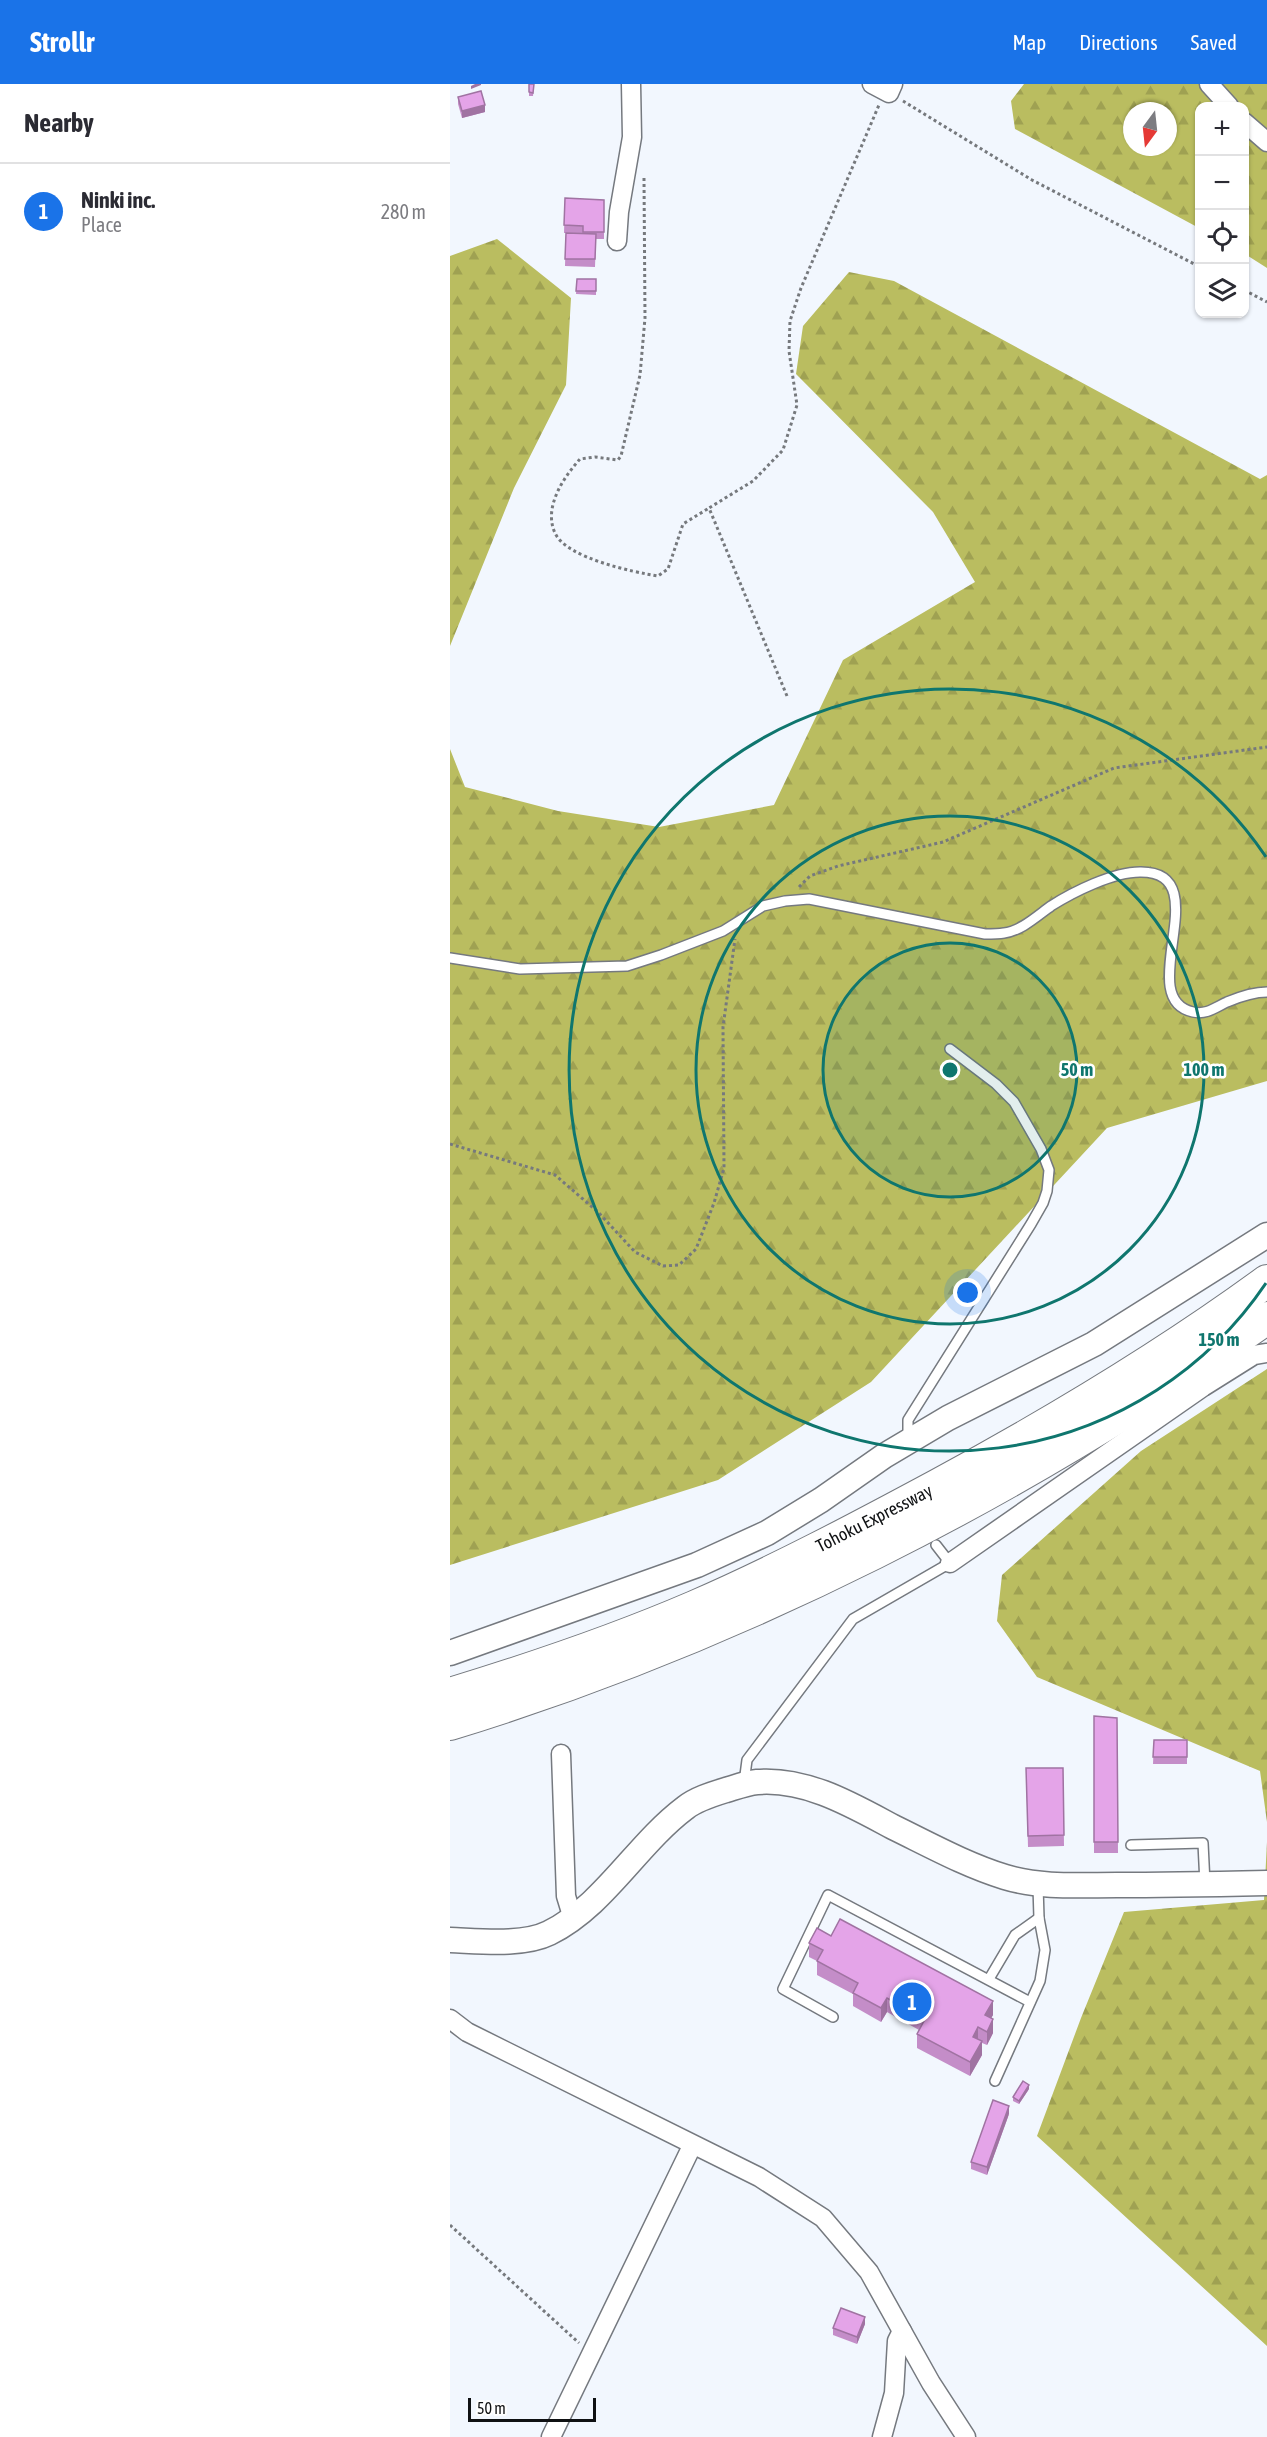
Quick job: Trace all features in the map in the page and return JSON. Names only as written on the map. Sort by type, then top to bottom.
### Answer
[{"type":"highway","name":"Tohoku Expressway","points":[[450,1694],[503,1678],[693,1607],[881,1516],[1000,1452],[1121,1380],[1267,1281]]},
{"type":"highway","name":"Tohoku Expressway","points":[[450,1724],[509,1707],[625,1665],[787,1595],[894,1543],[1018,1475],[1118,1415],[1267,1318]]},
{"type":"street","points":[[617,241],[619,212],[631,144],[631,84]]},
{"type":"street","points":[[1209,84],[1225,102]]},
{"type":"street","points":[[1249,126],[1267,142]]},
{"type":"street","points":[[450,1653],[697,1565],[766,1533],[890,1458],[908,1442],[948,1418],[1094,1344],[1267,1235]]},
{"type":"street","points":[[950,1563],[1203,1387],[1254,1355],[1267,1353]]},
{"type":"street","points":[[561,1754],[566,1896],[573,1919]]},
{"type":"street","points":[[450,1940],[527,1940],[547,1934],[573,1919],[646,1843],[686,1807],[757,1782],[783,1783],[814,1790],[842,1801],[975,1867],[1007,1878],[1038,1884],[1267,1883]]},
{"type":"street","points":[[450,2019],[467,2032],[692,2146],[759,2177],[823,2218],[869,2272],[966,2437]]},
{"type":"street","points":[[551,2437],[692,2146]]},
{"type":"street","points":[[882,2437],[894,2393],[897,2341],[902,2331]]},
{"type":"lane","points":[[450,958],[520,969],[627,966],[723,931],[763,906],[785,900],[809,899],[986,934],[1005,933],[1027,923],[1077,892],[1119,875],[1140,872],[1153,874],[1166,880],[1177,903],[1169,978],[1173,994],[1181,1006],[1193,1012],[1210,1012],[1229,1001],[1267,992]]},
{"type":"lane","points":[[908,1442],[908,1420],[1039,1210],[1047,1191],[1049,1170],[1041,1149],[1014,1102],[996,1084],[950,1049]]},
{"type":"lane","points":[[744,1785],[747,1760],[854,1619],[950,1563],[936,1545]]},
{"type":"lane","points":[[1131,1845],[1203,1843],[1205,1884]]},
{"type":"lane","points":[[995,2081],[1040,1981],[1045,1950],[1039,1918],[1038,1884]]},
{"type":"lane","points":[[832,2017],[783,1989],[828,1894],[1030,2002]]},
{"type":"lane","points":[[989,1979],[1015,1935],[1039,1918]]},
{"type":"path","points":[[631,144],[641,157],[644,171],[645,318],[640,375],[621,456],[618,460],[595,457],[580,459],[561,483],[552,508],[555,535],[564,544],[587,557],[627,571],[658,576],[668,569],[683,524],[753,481],[783,450],[797,405],[789,351],[790,321],[801,288],[885,88],[1032,180],[1195,264]]},
{"type":"path","points":[[1249,292],[1267,302]]},
{"type":"path","points":[[709,508],[787,696]]},
{"type":"path","points":[[785,900],[810,876],[838,866],[944,842],[1113,768],[1267,747]]},
{"type":"path","points":[[450,1144],[555,1175],[598,1212],[635,1252],[663,1266],[679,1265],[696,1249],[714,1203],[724,1168],[723,1027],[737,922]]},
{"type":"path","points":[[450,2225],[591,2354]]},
{"type":"green space","points":[[1024,84],[1267,84],[1267,268],[1249,257],[1249,102],[1195,102],[1195,226],[1015,129],[1011,101]]},
{"type":"green space","points":[[497,239],[571,298],[566,385],[514,488],[450,646],[450,256]]},
{"type":"green space","points":[[849,272],[894,281],[1260,479],[1267,475],[1267,1081],[1107,1128],[871,1382],[718,1480],[450,1565],[450,749],[465,787],[558,811],[659,827],[774,805],[843,660],[975,582],[933,512],[796,374],[803,326]]},
{"type":"green space","points":[[1267,1369],[1267,1822],[1260,1771],[1037,1677],[997,1621],[1002,1575],[1141,1451]]},
{"type":"green space","points":[[1267,1842],[1267,2346],[1037,2136],[1124,1912],[1264,1900]]},
{"type":"building","points":[[529,84],[534,84],[533,93],[529,92]]},
{"type":"building","points":[[481,91],[485,105],[462,111],[458,97]]},
{"type":"building","points":[[565,198],[604,200],[604,232],[583,232],[583,226],[564,225]]},
{"type":"building","points":[[566,233],[596,234],[595,259],[565,259]]},
{"type":"building","points":[[577,279],[596,279],[596,291],[576,291]]},
{"type":"building","points":[[1094,1716],[1117,1718],[1118,1842],[1094,1842]]},
{"type":"building","points":[[1154,1740],[1187,1740],[1187,1757],[1153,1757]]},
{"type":"building","points":[[1026,1768],[1063,1768],[1064,1835],[1028,1836]]},
{"type":"building","points":[[840,1919],[993,2001],[985,2015],[993,2019],[987,2032],[978,2027],[973,2037],[982,2041],[970,2062],[917,2034],[925,2019],[887,1998],[881,2008],[853,1993],[858,1983],[817,1961],[823,1950],[809,1943],[817,1928],[831,1936]]},
{"type":"building","points":[[1023,2081],[1029,2085],[1019,2101],[1013,2097]]},
{"type":"building","points":[[993,2100],[1009,2106],[987,2167],[971,2162]]},
{"type":"building","points":[[841,2308],[865,2317],[857,2337],[833,2328]]},
{"type":"place","name":"Ninki inc.","points":[[912,2002]]}]
